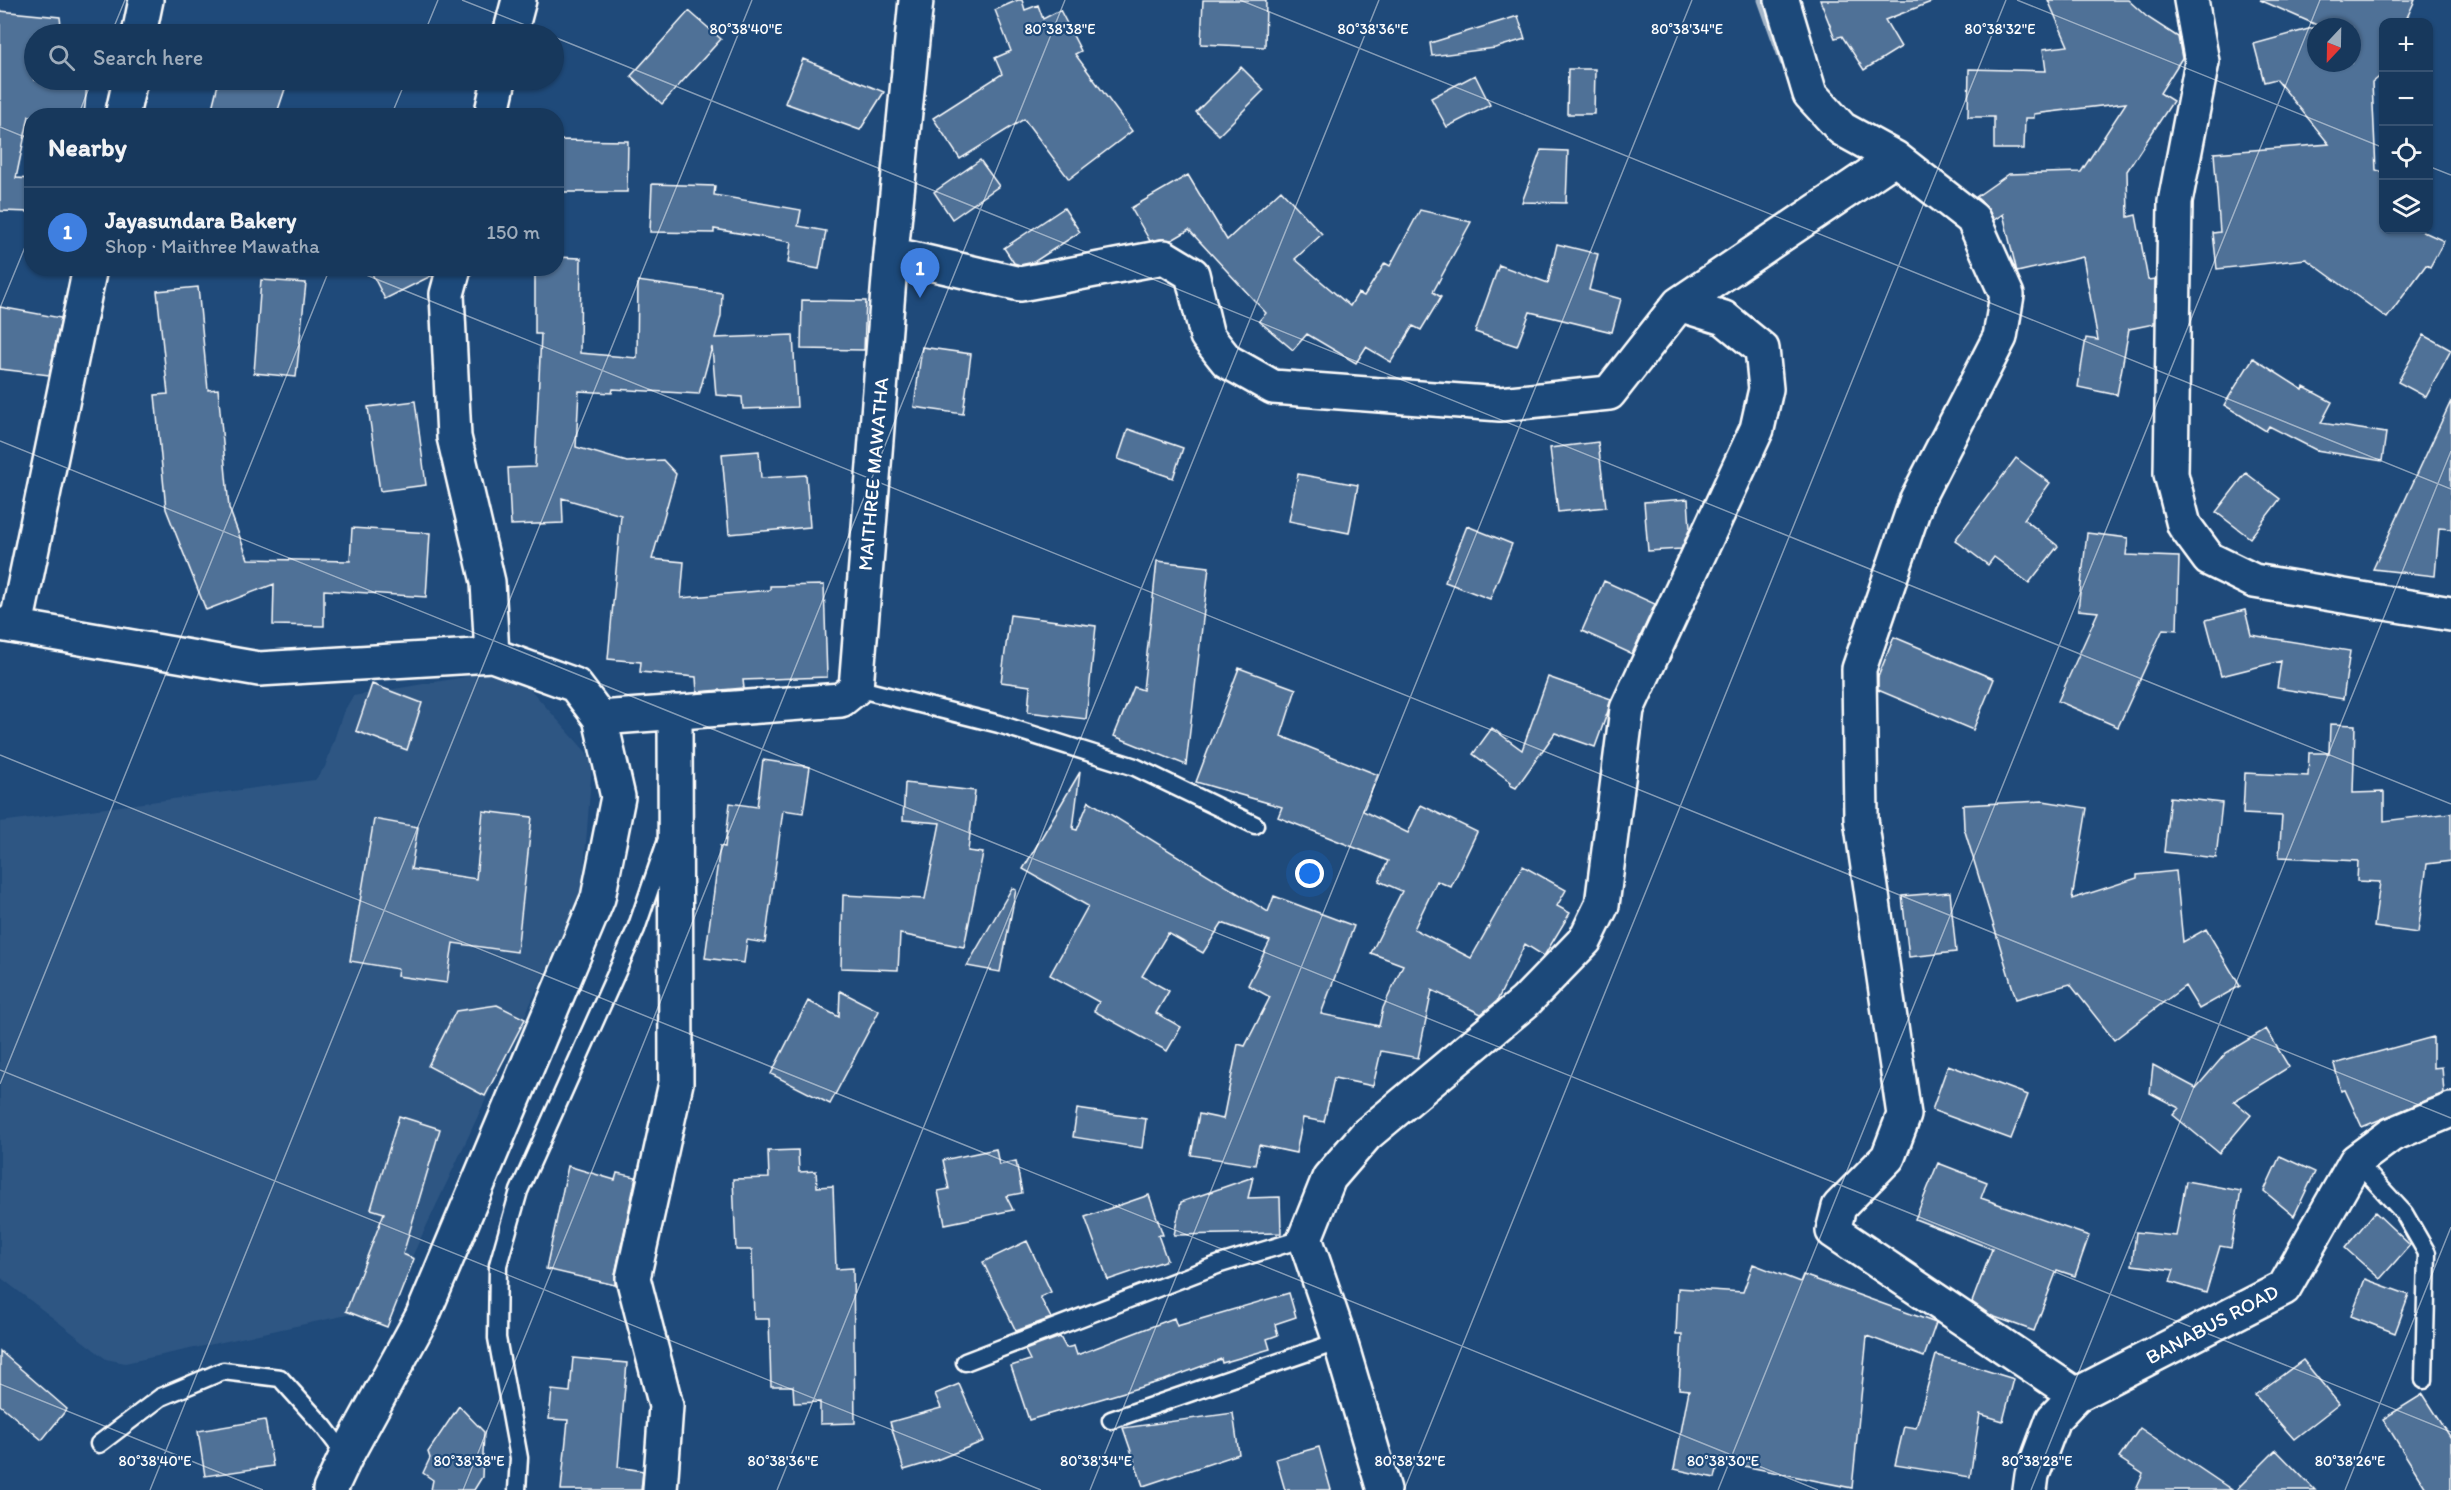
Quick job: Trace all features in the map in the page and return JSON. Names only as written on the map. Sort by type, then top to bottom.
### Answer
[{"type":"street","points":[[141,24],[146,0]]},
{"type":"street","points":[[513,24],[519,0]]},
{"type":"street","name":"MAITHREE MAWATHA","points":[[856,688],[891,254],[916,0]]},
{"type":"street","points":[[1782,0],[1810,94],[1842,129],[1895,158],[1972,219],[2007,295],[2001,337],[1917,499],[1859,669],[1861,819],[1904,1115],[1888,1157],[1839,1207],[1833,1231],[2076,1395]]},
{"type":"street","points":[[2191,0],[2202,62],[2175,202],[2171,462],[2171,474],[2184,525],[2209,559],[2254,581],[2451,614]]},
{"type":"street","points":[[124,108],[128,90]]},
{"type":"street","points":[[493,108],[498,90]]},
{"type":"street","points":[[891,254],[1020,284],[1164,257],[1192,274],[1207,336],[1227,361],[1273,387],[1500,404],[1609,393],[1679,304],[1895,158]]},
{"type":"street","points":[[88,276],[8,625],[260,669],[492,655],[574,685],[600,718],[618,797],[598,897],[422,1317],[346,1456],[330,1490]]},
{"type":"street","points":[[452,276],[447,294],[454,437],[488,582],[492,655]]},
{"type":"street","points":[[1384,1490],[1340,1341],[1305,1238],[1329,1178],[1366,1135],[1525,1002],[1585,940],[1602,905],[1627,709],[1757,429],[1766,389],[1762,349],[1724,318],[1679,304]]},
{"type":"street","points":[[600,718],[841,700],[856,688]]},
{"type":"street","points":[[660,1490],[666,1406],[633,1278],[676,1083],[675,712]]},
{"type":"street","name":"BANABUS ROAD","points":[[2030,1490],[2032,1475],[2053,1419],[2076,1395],[2284,1288],[2356,1161],[2391,1135],[2451,1110]]},
{"type":"lane","points":[[856,688],[999,723],[1135,767],[1255,825]]},
{"type":"lane","points":[[517,1490],[519,1458],[497,1338],[498,1265],[519,1191],[636,929],[676,811]]},
{"type":"lane","points":[[2356,1161],[2404,1213],[2427,1253],[2424,1380]]},
{"type":"lane","points":[[965,1362],[1221,1264],[1305,1238]]},
{"type":"lane","points":[[1111,1420],[1340,1341]]},
{"type":"lane","points":[[99,1444],[161,1396],[223,1371],[280,1378],[324,1427],[346,1456]]},
{"type":"shaded area","points":[[500,671],[522,680],[586,752],[592,765],[583,882],[571,917],[396,1291],[384,1307],[125,1363],[106,1359],[0,1277],[0,822],[315,780],[325,767],[343,713],[353,696]]},
{"type":"building","points":[[1022,0],[1025,10],[1038,5],[1043,19],[1060,10],[1081,51],[1075,54],[1132,131],[1069,179],[1024,119],[960,159],[933,118],[1002,74],[995,58],[1011,51],[995,10]]},
{"type":"building","points":[[1203,0],[1266,0],[1265,47],[1201,44]]},
{"type":"building","points":[[1820,0],[1930,0],[1931,2],[1885,20],[1901,47],[1864,70],[1842,36],[1835,38]]},
{"type":"building","points":[[2048,0],[2128,0],[2147,17],[2178,37],[2182,58],[2160,93],[2173,101],[2127,171],[2128,217],[2136,215],[2148,280],[2155,279],[2154,324],[2129,329],[2117,395],[2078,387],[2086,338],[2098,340],[2083,257],[2017,272],[2003,214],[1994,220],[1985,205],[1976,197],[2009,174],[2081,172],[2126,103],[2034,114],[2034,118],[2025,118],[2024,149],[1994,149],[1994,117],[1968,117],[1969,69],[2046,71],[2043,49],[2068,46]]},
{"type":"building","points":[[2260,0],[2415,0],[2407,18],[2379,18],[2379,77],[2372,83],[2376,170],[2379,171],[2379,234],[2429,234],[2444,241],[2430,267],[2426,265],[2387,318],[2306,259],[2217,269],[2213,233],[2220,232],[2214,153],[2329,144],[2276,79],[2264,82],[2254,44],[2307,29],[2307,72],[2361,72],[2361,18],[2307,18],[2307,21]]},
{"type":"building","points":[[0,11],[60,17],[61,24],[24,24],[24,90],[86,90],[85,108],[24,108],[24,140],[16,178],[24,178],[24,212],[0,211]]},
{"type":"building","points":[[689,11],[721,39],[662,104],[631,76]]},
{"type":"building","points":[[1518,16],[1525,39],[1495,48],[1432,56],[1430,43]]},
{"type":"building","points":[[803,59],[884,92],[860,130],[785,103]]},
{"type":"building","points":[[1241,67],[1264,90],[1219,135],[1196,112]]},
{"type":"building","points":[[1568,69],[1595,69],[1594,114],[1567,114]]},
{"type":"building","points":[[1475,75],[1490,105],[1447,127],[1431,98]]},
{"type":"building","points":[[216,90],[285,90],[279,108],[212,108]]},
{"type":"building","points":[[564,140],[628,141],[627,192],[564,192]]},
{"type":"building","points":[[1541,150],[1568,151],[1566,203],[1522,202]]},
{"type":"building","points":[[980,160],[999,186],[952,219],[934,192]]},
{"type":"building","points":[[1188,175],[1227,240],[1281,190],[1322,234],[1295,259],[1350,306],[1358,293],[1364,296],[1385,263],[1390,266],[1420,210],[1471,222],[1433,292],[1441,297],[1421,330],[1413,326],[1391,362],[1366,347],[1356,363],[1307,334],[1293,350],[1259,321],[1266,313],[1189,230],[1172,240],[1150,241],[1131,208]]},
{"type":"building","points":[[652,184],[715,186],[714,195],[801,210],[798,226],[826,231],[819,269],[788,263],[791,242],[714,229],[714,233],[650,232]]},
{"type":"building","points":[[1064,208],[1080,232],[1034,262],[1020,265],[1014,263],[1004,248]]},
{"type":"building","points":[[1557,244],[1598,254],[1589,290],[1621,299],[1612,332],[1530,312],[1517,346],[1475,332],[1499,265],[1548,283]]},
{"type":"building","points":[[564,257],[581,258],[580,353],[637,358],[638,281],[722,293],[721,316],[715,338],[793,335],[797,407],[743,409],[742,397],[716,395],[712,347],[699,394],[613,389],[612,393],[579,391],[576,447],[627,462],[663,460],[676,474],[652,559],[684,562],[681,598],[770,590],[770,586],[824,585],[827,677],[743,680],[744,688],[697,692],[696,677],[640,672],[641,662],[608,659],[621,515],[562,498],[563,523],[511,525],[508,468],[535,467],[541,334],[535,334],[535,276],[564,276]]},
{"type":"building","points":[[373,276],[431,276],[385,299]]},
{"type":"building","points":[[261,280],[306,283],[296,377],[254,373]]},
{"type":"building","points":[[198,287],[208,390],[218,389],[229,508],[248,559],[350,561],[352,528],[430,533],[426,597],[324,590],[324,626],[273,625],[274,584],[206,610],[166,509],[155,395],[168,394],[157,291]]},
{"type":"building","points":[[802,300],[866,301],[864,350],[801,349]]},
{"type":"building","points":[[0,307],[61,318],[49,375],[0,369]]},
{"type":"building","points":[[2424,335],[2451,350],[2426,397],[2398,382]]},
{"type":"building","points":[[922,347],[971,354],[963,414],[914,407]]},
{"type":"building","points":[[2253,358],[2303,390],[2304,387],[2332,402],[2321,423],[2386,433],[2382,461],[2316,450],[2269,426],[2266,431],[2224,405]]},
{"type":"building","points":[[415,401],[426,485],[380,491],[368,407]]},
{"type":"building","points":[[2451,401],[2451,529],[2439,528],[2435,576],[2373,569]]},
{"type":"building","points":[[1128,429],[1183,448],[1173,478],[1118,459]]},
{"type":"building","points":[[1598,442],[1606,507],[1558,512],[1550,448]]},
{"type":"building","points":[[759,451],[761,478],[806,475],[810,527],[729,534],[722,454]]},
{"type":"building","points":[[2016,458],[2050,483],[2024,519],[2058,546],[2029,583],[1994,557],[1988,565],[1955,540]]},
{"type":"building","points":[[2246,473],[2280,499],[2250,538],[2216,512]]},
{"type":"building","points":[[1298,474],[1358,485],[1349,533],[1289,521]]},
{"type":"building","points":[[1688,499],[1690,528],[1681,549],[1648,551],[1644,502]]},
{"type":"building","points":[[1467,526],[1512,544],[1490,599],[1445,582]]},
{"type":"building","points":[[2087,533],[2128,538],[2126,555],[2179,557],[2177,630],[2163,629],[2118,727],[2058,701],[2098,612],[2078,610]]},
{"type":"building","points":[[1157,561],[1209,567],[1186,765],[1114,736],[1134,687],[1143,690]]},
{"type":"building","points":[[1604,581],[1655,604],[1632,654],[1582,631]]},
{"type":"building","points":[[2245,610],[2251,635],[2350,651],[2343,699],[2277,688],[2281,661],[2221,676],[2206,620]]},
{"type":"building","points":[[1010,615],[1096,626],[1086,719],[1028,712],[1030,686],[1001,682]]},
{"type":"building","points":[[1894,637],[1994,679],[1973,730],[1878,690],[1878,677]]},
{"type":"building","points":[[1239,668],[1296,689],[1281,736],[1378,775],[1363,811],[1408,833],[1421,805],[1477,832],[1451,887],[1437,881],[1414,929],[1471,958],[1523,866],[1566,890],[1557,906],[1570,913],[1544,956],[1525,944],[1497,1001],[1481,1014],[1432,990],[1418,1058],[1381,1051],[1373,1086],[1334,1078],[1324,1122],[1303,1118],[1296,1153],[1259,1145],[1255,1165],[1191,1155],[1199,1114],[1223,1119],[1238,1044],[1245,1046],[1270,997],[1248,985],[1270,941],[1222,923],[1203,953],[1168,933],[1142,976],[1169,991],[1156,1013],[1181,1027],[1167,1051],[1094,1011],[1099,1002],[1050,975],[1088,906],[1023,869],[1080,772],[1073,829],[1077,830],[1089,801],[1268,912],[1274,896],[1354,926],[1321,1014],[1379,1026],[1383,1008],[1403,965],[1371,953],[1402,891],[1379,881],[1388,861],[1278,817],[1282,807],[1196,782]]},
{"type":"building","points":[[1548,677],[1611,699],[1608,711],[1595,747],[1555,733],[1516,788],[1473,754],[1492,728],[1522,750]]},
{"type":"building","points":[[372,684],[422,703],[407,750],[356,731]]},
{"type":"building","points":[[2330,724],[2355,725],[2353,793],[2384,792],[2384,821],[2451,813],[2451,861],[2427,864],[2418,933],[2374,927],[2380,882],[2357,881],[2358,861],[2279,857],[2282,816],[2243,814],[2245,773],[2308,776],[2309,753],[2329,753]]},
{"type":"building","points":[[763,760],[810,767],[803,813],[783,810],[765,943],[747,940],[744,963],[705,958],[720,846],[725,847],[730,803],[757,807]]},
{"type":"building","points":[[905,783],[975,791],[968,851],[983,853],[964,947],[900,934],[898,970],[841,968],[843,895],[925,899],[940,823],[903,820]]},
{"type":"building","points":[[2170,797],[2222,803],[2216,858],[2164,852]]},
{"type":"building","points":[[2043,801],[2087,808],[2072,899],[2137,878],[2137,875],[2176,871],[2183,942],[2206,929],[2240,986],[2199,1009],[2185,986],[2114,1040],[2070,984],[2016,999],[1964,828],[1963,805]]},
{"type":"building","points":[[483,811],[532,817],[517,952],[453,943],[447,983],[397,976],[398,969],[350,961],[374,819],[418,827],[411,869],[476,879]]},
{"type":"building","points":[[1012,888],[1016,890],[1000,972],[967,966]]},
{"type":"building","points":[[1950,892],[1956,952],[1909,957],[1902,896]]},
{"type":"building","points":[[840,991],[879,1011],[830,1104],[771,1074],[808,1001],[839,1017]]},
{"type":"building","points":[[497,1005],[525,1019],[485,1096],[428,1066],[456,1011]]},
{"type":"building","points":[[2266,1029],[2289,1067],[2234,1101],[2251,1115],[2219,1153],[2173,1115],[2179,1108],[2150,1093],[2153,1065],[2196,1088],[2226,1053]]},
{"type":"building","points":[[2433,1037],[2433,1068],[2442,1067],[2444,1093],[2362,1127],[2345,1090],[2341,1091],[2334,1064]]},
{"type":"building","points":[[1948,1065],[2028,1095],[2011,1139],[1932,1110]]},
{"type":"building","points":[[1077,1109],[1146,1119],[1142,1148],[1073,1137]]},
{"type":"building","points":[[399,1116],[440,1129],[403,1254],[414,1259],[387,1327],[346,1311],[384,1213],[371,1209]]},
{"type":"building","points":[[996,1149],[999,1165],[1016,1161],[1022,1193],[1006,1196],[1013,1210],[945,1224],[938,1191],[949,1189],[943,1160]]},
{"type":"building","points":[[798,1150],[799,1172],[816,1171],[817,1187],[833,1186],[836,1269],[853,1268],[855,1423],[820,1424],[820,1402],[794,1403],[793,1386],[771,1386],[769,1319],[754,1319],[752,1250],[736,1250],[733,1179],[769,1178],[768,1151]]},
{"type":"building","points":[[2280,1156],[2315,1172],[2294,1216],[2264,1191]]},
{"type":"building","points":[[1938,1163],[1987,1182],[1981,1198],[2089,1236],[2075,1276],[2057,1270],[2034,1331],[1992,1316],[1972,1302],[1992,1249],[1915,1219]]},
{"type":"building","points":[[568,1166],[615,1180],[617,1173],[636,1177],[615,1274],[615,1285],[546,1269]]},
{"type":"building","points":[[1253,1177],[1248,1198],[1280,1197],[1281,1233],[1174,1235],[1181,1202]]},
{"type":"building","points":[[2186,1181],[2241,1191],[2231,1248],[2220,1246],[2206,1293],[2170,1282],[2174,1270],[2132,1265],[2136,1232],[2176,1236]]},
{"type":"building","points":[[1149,1195],[1163,1235],[1158,1235],[1167,1260],[1108,1280],[1085,1217]]},
{"type":"building","points":[[2375,1212],[2410,1245],[2380,1279],[2345,1248]]},
{"type":"building","points":[[1027,1241],[1051,1292],[1040,1297],[1051,1318],[1016,1331],[983,1262]]},
{"type":"building","points":[[1753,1264],[1800,1282],[1803,1275],[1936,1323],[1924,1357],[1867,1336],[1852,1488],[1719,1461],[1715,1478],[1674,1469],[1689,1390],[1679,1389],[1682,1335],[1676,1335],[1678,1288],[1743,1292]]},
{"type":"building","points":[[2365,1279],[2409,1295],[2395,1333],[2351,1316]]},
{"type":"building","points":[[1289,1293],[1296,1317],[1275,1324],[1278,1335],[1267,1339],[1270,1349],[1222,1363],[1221,1359],[1165,1380],[1029,1420],[1011,1366],[1030,1360],[1025,1350],[1060,1337],[1066,1348],[1074,1346],[1077,1355],[1174,1318],[1177,1326]]},
{"type":"building","points":[[0,1351],[67,1409],[42,1440],[0,1405]]},
{"type":"building","points":[[1936,1355],[2014,1379],[2003,1421],[1980,1414],[1970,1477],[1895,1465],[1904,1426],[1916,1428]]},
{"type":"building","points":[[573,1358],[627,1363],[618,1467],[643,1471],[641,1490],[561,1490],[568,1420],[549,1419],[552,1390],[570,1392]]},
{"type":"building","points":[[2303,1360],[2339,1404],[2294,1439],[2255,1395]]},
{"type":"building","points":[[959,1384],[984,1441],[904,1470],[890,1422],[941,1408],[935,1394]]},
{"type":"building","points":[[2423,1394],[2451,1438],[2451,1490],[2427,1490],[2383,1419]]},
{"type":"building","points":[[459,1406],[484,1432],[482,1477],[474,1490],[431,1490],[433,1480],[423,1473],[430,1458],[428,1452]]},
{"type":"building","points":[[1233,1413],[1239,1454],[1143,1486],[1123,1428]]},
{"type":"building","points":[[265,1420],[273,1466],[205,1476],[198,1431]]},
{"type":"building","points":[[2140,1428],[2232,1490],[2136,1490],[2143,1474],[2119,1458]]},
{"type":"building","points":[[1319,1447],[1331,1490],[1285,1490],[1276,1459]]},
{"type":"building","points":[[2276,1450],[2315,1490],[2236,1490]]},
{"type":"waterway","points":[[1762,0],[1784,62]]},
{"type":"place","name":"Jayasundara Bakery","points":[[920,298]]}]
